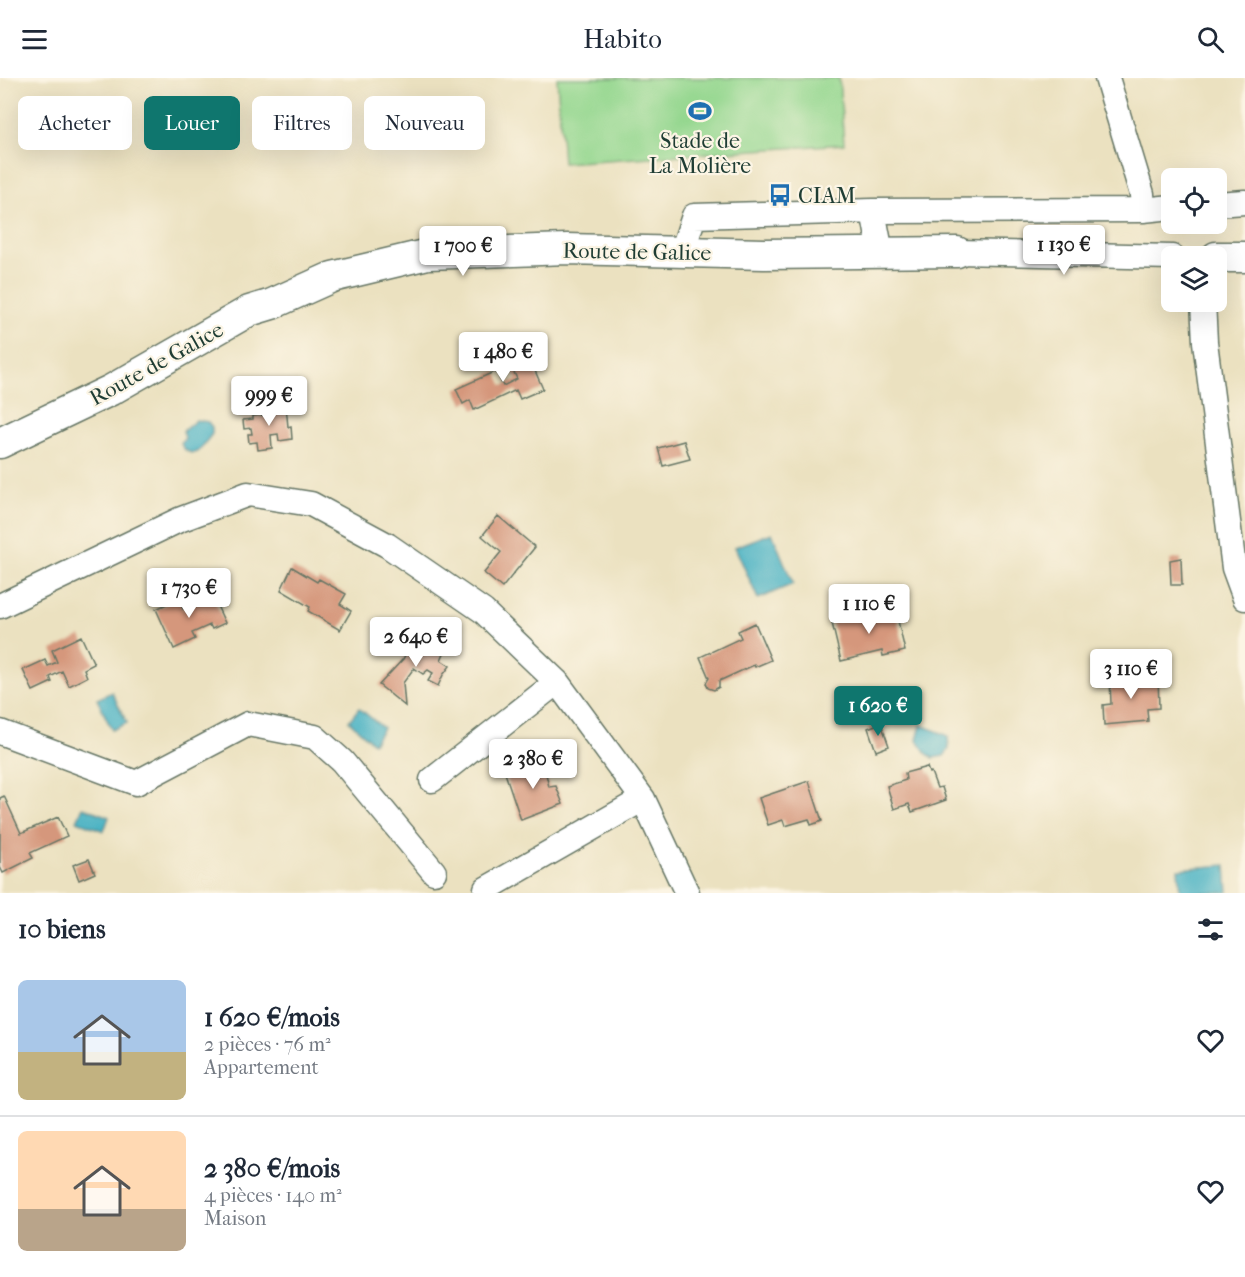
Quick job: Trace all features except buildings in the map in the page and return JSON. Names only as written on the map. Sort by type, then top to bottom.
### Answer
[{"type":"main road","name":"Route de Galice","points":[[0,443],[111,390],[249,311],[272,304],[332,277],[428,254],[567,249],[764,254],[957,252]]},
{"type":"main road","points":[[1227,257],[1245,258]]},
{"type":"street","points":[[1107,78],[1142,194],[1143,210]]},
{"type":"street","points":[[1227,203],[1245,202]]},
{"type":"street","points":[[682,252],[694,216],[1161,208]]},
{"type":"street","points":[[873,212],[881,253]]},
{"type":"street","name":"Route de Galice","points":[[957,252],[1161,257]]},
{"type":"street","points":[[1204,312],[1205,342],[1234,568],[1245,598]]},
{"type":"street","points":[[0,606],[179,520],[248,494],[311,504],[387,545],[483,611],[557,682],[643,799],[687,893]]},
{"type":"street","points":[[432,780],[557,682]]},
{"type":"street","points":[[0,732],[136,783],[248,724],[315,737],[342,761],[434,872]]},
{"type":"street","points":[[486,889],[643,799]]},
{"type":"green space","name":"Stade de La Molière","points":[[557,78],[839,78],[844,144],[563,163]]},
{"type":"water","points":[[196,420],[208,422],[212,427],[212,434],[199,451],[191,453],[181,444],[185,438],[183,431]]},
{"type":"water","points":[[772,533],[793,584],[758,599],[735,547]]},
{"type":"water","points":[[112,692],[127,723],[112,730],[97,699]]},
{"type":"water","points":[[359,708],[383,728],[373,743],[349,721]]},
{"type":"water","points":[[921,725],[948,737],[949,749],[944,756],[933,758],[926,753],[917,740]]},
{"type":"water","points":[[83,807],[109,817],[104,831],[77,821]]},
{"type":"water","points":[[1226,865],[1228,892],[1180,893],[1178,869]]},
{"type":"place","name":"Stade de La Molière","points":[[700,111]]},
{"type":"place","name":"CIAM","points":[[780,195]]}]
